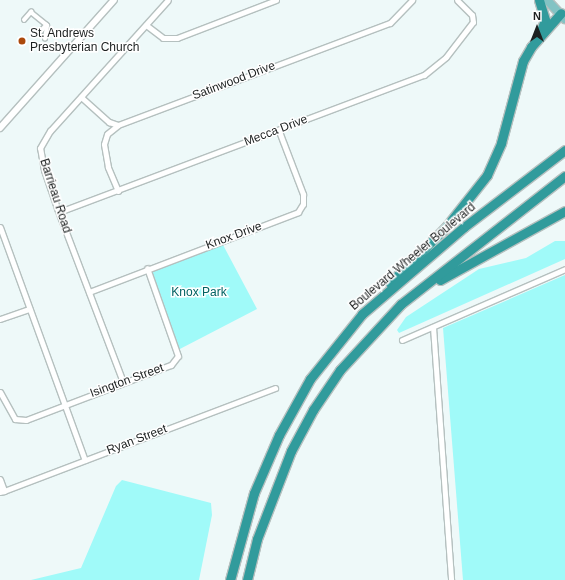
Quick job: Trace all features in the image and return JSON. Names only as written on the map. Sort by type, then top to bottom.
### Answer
[{"type":"highway","points":[[362,314],[446,227],[487,175],[501,143],[523,61],[537,40],[545,20],[539,0]]},
{"type":"highway","points":[[537,40],[564,14]]},
{"type":"highway","name":"Boulevard Wheeler Boulevard","points":[[230,580],[254,493],[280,435],[310,379],[362,314],[464,227],[565,150]]},
{"type":"highway","points":[[247,580],[257,539],[290,451],[313,410],[340,370],[384,319],[565,176]]},
{"type":"highway","points":[[384,319],[444,277],[565,211]]},
{"type":"main road","points":[[547,0],[564,14]]},
{"type":"street","points":[[0,128],[114,0]]},
{"type":"street","name":"Barrieau Road","points":[[123,382],[44,170],[40,148],[50,131],[168,0]]},
{"type":"street","points":[[146,24],[163,38],[177,38],[276,0]]},
{"type":"street","name":"Satinwood Drive","points":[[118,190],[108,167],[104,144],[107,134],[118,125],[390,23],[412,0]]},
{"type":"street","name":"Mecca Drive","points":[[59,212],[279,131],[424,75],[446,57],[473,22],[472,15],[457,0]]},
{"type":"street","points":[[24,20],[31,12],[47,25]]},
{"type":"street","points":[[41,32],[47,25]]},
{"type":"street","points":[[45,38],[47,25]]},
{"type":"street","points":[[81,97],[109,122],[118,125]]},
{"type":"street","name":"Knox Drive","points":[[89,292],[147,268],[298,212],[303,204],[303,194],[279,131]]},
{"type":"street","points":[[0,227],[2,240],[85,460]]},
{"type":"street","name":"Isington Street","points":[[0,392],[15,419],[26,420],[171,365],[178,356],[147,268]]},
{"type":"street","points":[[402,340],[565,269]]},
{"type":"street","points":[[0,319],[29,309]]},
{"type":"street","points":[[433,327],[451,580]]},
{"type":"street","name":"Ryan Street","points":[[2,491],[275,388]]},
{"type":"street","points":[[0,480],[2,491]]},
{"type":"green space","points":[[555,241],[565,241],[565,259],[399,333],[397,330],[406,317],[479,269],[526,258]]},
{"type":"green space","name":"Knox Park","points":[[222,243],[257,309],[176,351],[147,268]]},
{"type":"green space","points":[[565,275],[565,580],[463,580],[443,328]]},
{"type":"green space","points":[[122,480],[211,503],[212,515],[199,580],[31,580],[81,568],[116,486]]},
{"type":"place","name":"St. Andrews Presbyterian Church","points":[[22,41]]}]
